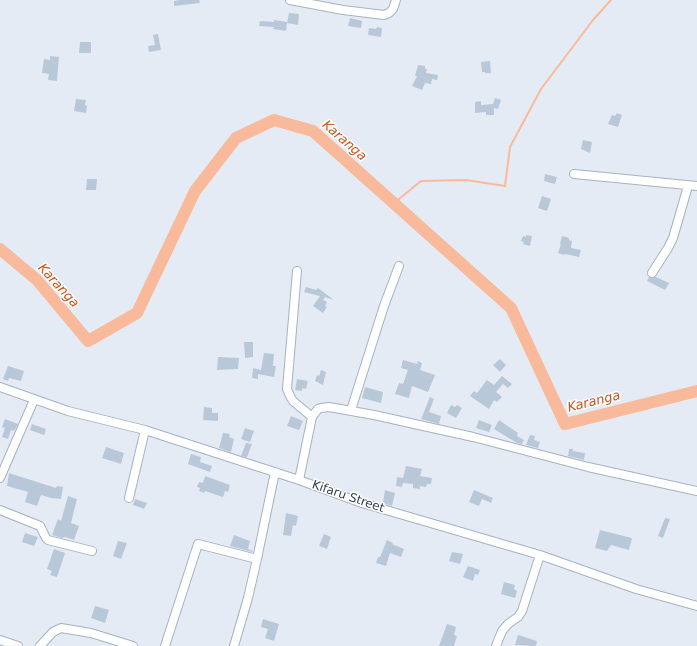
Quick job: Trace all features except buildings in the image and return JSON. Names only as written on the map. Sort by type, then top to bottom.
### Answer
[{"type":"street","points":[[290,0],[343,10],[384,15],[393,9],[396,0]]},
{"type":"street","points":[[574,174],[697,186]]},
{"type":"street","points":[[652,273],[673,238],[688,186]]},
{"type":"street","points":[[352,410],[384,306],[399,266]]},
{"type":"street","points":[[298,271],[287,389],[293,401],[312,417]]},
{"type":"street","name":"Kifaru Street","points":[[0,387],[34,400],[94,418],[145,430],[299,480],[362,503],[540,555],[636,589],[697,606]]},
{"type":"street","points":[[0,478],[34,400]]},
{"type":"street","points":[[299,480],[312,417],[321,408],[329,407],[352,410],[473,437],[588,467],[697,490]]},
{"type":"street","points":[[129,498],[145,430]]},
{"type":"street","points":[[234,646],[248,598],[275,472]]},
{"type":"street","points":[[0,510],[40,526],[48,540],[92,551]]},
{"type":"street","points":[[165,646],[198,544],[257,559]]},
{"type":"street","points":[[496,646],[502,631],[508,624],[518,618],[522,610],[540,555]]},
{"type":"street","points":[[40,646],[52,632],[62,628],[91,633],[133,646]]},
{"type":"street","points":[[0,640],[18,646]]},
{"type":"waterway","points":[[394,203],[421,181],[466,180],[505,186],[510,147],[541,89],[593,20],[611,0]]},
{"type":"waterway","name":"Karanga","points":[[0,249],[37,280],[88,341],[137,313],[195,191],[236,138],[274,120],[313,131],[511,308],[565,424],[697,391]]}]
